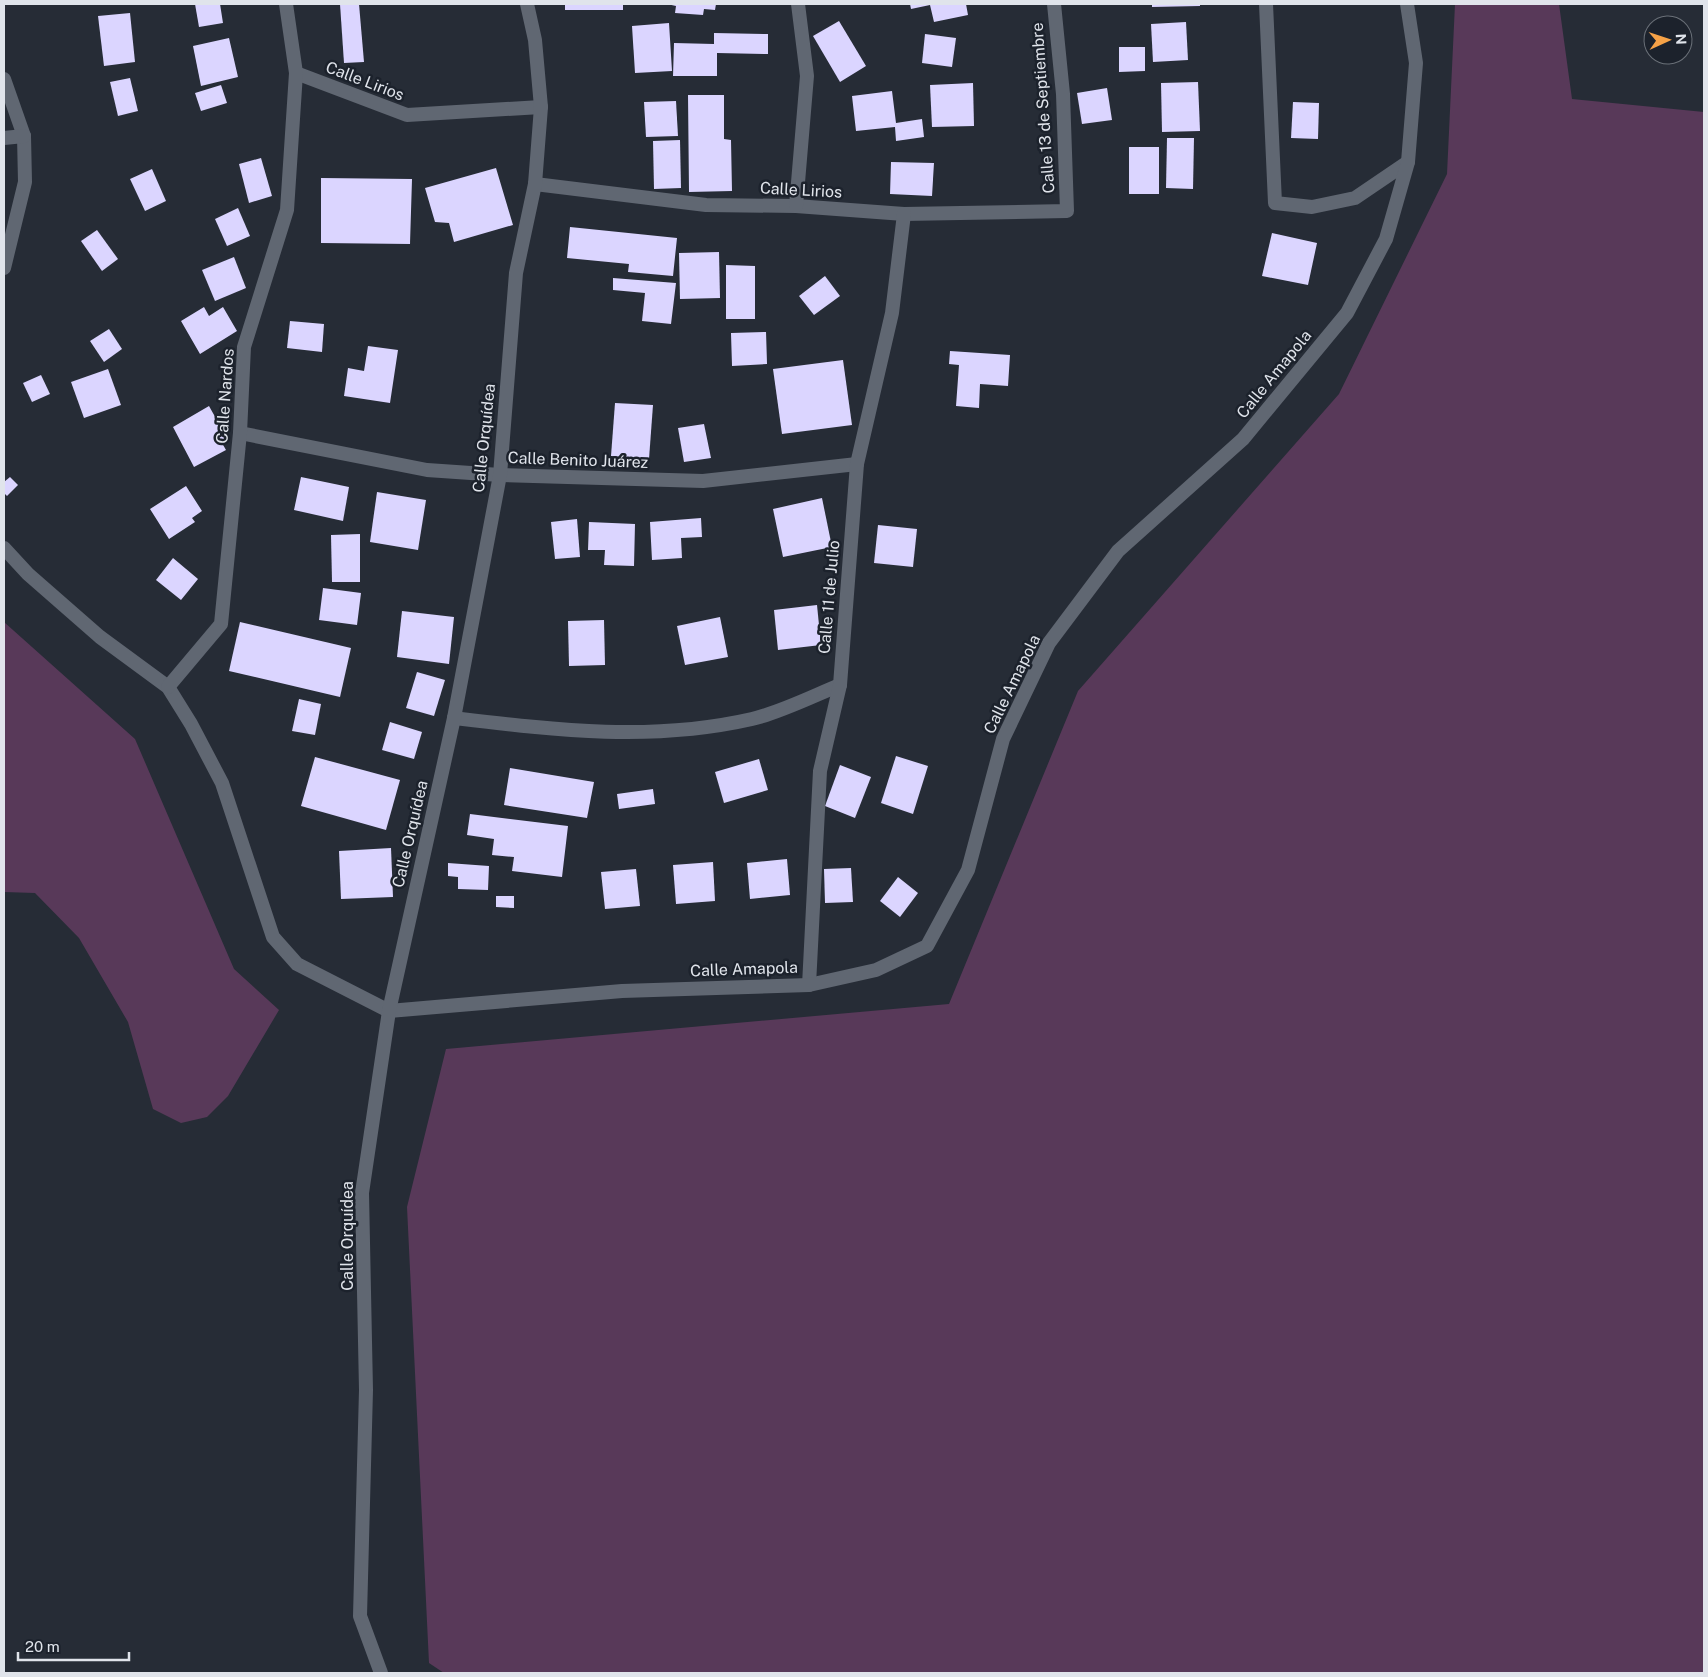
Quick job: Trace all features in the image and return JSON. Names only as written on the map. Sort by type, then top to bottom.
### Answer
[{"type":"street","name":"Calle Nardos","points":[[168,687],[221,624],[240,433],[244,346],[287,210],[296,73],[286,4]]},
{"type":"street","name":"Calle Orquídea","points":[[381,1673],[360,1616],[366,1390],[362,1194],[389,1011],[454,718],[500,475],[516,273],[535,184],[541,107],[536,40],[526,4]]},
{"type":"street","points":[[796,206],[807,76],[798,4]]},
{"type":"street","name":"Calle 13 de Septiembre","points":[[1054,4],[1063,94],[1067,211]]},
{"type":"street","points":[[1266,4],[1275,203],[1312,207],[1354,198],[1408,162]]},
{"type":"street","name":"Calle Amapola","points":[[389,1011],[622,991],[809,985],[876,970],[926,946],[968,870],[1003,739],[1049,643],[1118,551],[1243,439],[1347,312],[1386,239],[1408,162],[1416,63],[1407,4]]},
{"type":"street","name":"Calle Lirios","points":[[296,73],[407,116],[541,107]]},
{"type":"street","points":[[4,80],[24,136],[25,182],[4,268]]},
{"type":"street","points":[[4,138],[24,136]]},
{"type":"street","name":"Calle Lirios","points":[[535,184],[706,205],[796,206],[904,214],[1067,211]]},
{"type":"street","name":"Calle 11 de Julio","points":[[809,985],[820,771],[840,685],[857,464],[892,313],[904,214]]},
{"type":"street","name":"Calle Benito Juárez","points":[[240,433],[427,470],[500,475],[703,481],[857,464]]},
{"type":"street","points":[[4,548],[28,574],[100,637],[168,687],[191,724],[222,782],[273,937],[296,964],[389,1011]]},
{"type":"street","points":[[454,718],[575,732],[661,732],[753,719],[840,685]]},
{"type":"shaded area","points":[[1455,4],[1559,4],[1572,99],[1704,112],[1704,1673],[444,1673],[429,1663],[407,1207],[446,1049],[949,1004],[1078,691],[1339,394],[1447,174]]},
{"type":"shaded area","points":[[4,622],[135,739],[234,969],[279,1010],[228,1096],[207,1117],[181,1123],[153,1109],[128,1022],[79,938],[35,893],[4,892]]},
{"type":"building","points":[[195,4],[220,4],[223,23],[199,27]]},
{"type":"building","points":[[340,4],[359,4],[364,62],[344,63]]},
{"type":"building","points":[[565,4],[623,4],[623,10],[565,10]]},
{"type":"building","points":[[667,4],[716,4],[715,10],[704,9],[703,15],[675,13],[676,6]]},
{"type":"building","points":[[910,4],[966,4],[968,15],[934,22],[930,5],[911,9]]},
{"type":"building","points":[[1152,4],[1200,4],[1200,6],[1152,7]]},
{"type":"building","points":[[130,13],[135,62],[104,66],[98,16]]},
{"type":"building","points":[[839,21],[866,66],[840,82],[813,36]]},
{"type":"building","points":[[1186,22],[1188,60],[1153,62],[1151,24]]},
{"type":"building","points":[[669,23],[672,71],[635,73],[632,26]]},
{"type":"building","points":[[714,33],[768,34],[768,54],[717,53],[717,76],[673,76],[674,43],[714,44]]},
{"type":"building","points":[[925,34],[956,38],[952,67],[922,63]]},
{"type":"building","points":[[229,38],[238,77],[201,86],[193,46]]},
{"type":"building","points":[[1119,47],[1145,47],[1145,71],[1119,72]]},
{"type":"building","points":[[130,78],[138,111],[118,116],[110,82]]},
{"type":"building","points":[[1198,82],[1200,131],[1162,132],[1161,83]]},
{"type":"building","points":[[973,83],[974,126],[932,127],[930,85]]},
{"type":"building","points":[[221,85],[227,103],[201,111],[195,93]]},
{"type":"building","points":[[1107,88],[1112,120],[1082,124],[1077,93]]},
{"type":"building","points":[[892,91],[896,123],[922,119],[924,137],[896,141],[895,127],[856,131],[852,96]]},
{"type":"building","points":[[688,95],[724,95],[724,139],[731,140],[732,191],[689,192]]},
{"type":"building","points":[[676,101],[678,136],[646,137],[644,102]]},
{"type":"building","points":[[1293,102],[1319,103],[1318,139],[1291,138]]},
{"type":"building","points":[[1167,138],[1194,138],[1193,189],[1166,188]]},
{"type":"building","points":[[680,140],[681,188],[654,189],[653,141]]},
{"type":"building","points":[[1129,147],[1159,147],[1159,194],[1129,194]]},
{"type":"building","points":[[261,158],[272,196],[249,203],[239,164]]},
{"type":"building","points":[[891,162],[934,163],[932,196],[890,194]]},
{"type":"building","points":[[496,168],[513,225],[454,242],[449,223],[435,222],[425,188]]},
{"type":"building","points":[[152,169],[166,201],[145,211],[130,179]]},
{"type":"building","points":[[321,178],[412,179],[410,244],[321,243]]},
{"type":"building","points":[[238,208],[250,236],[227,246],[215,219]]},
{"type":"building","points":[[570,227],[677,238],[673,276],[628,272],[629,264],[567,258]]},
{"type":"building","points":[[97,230],[118,259],[102,271],[81,241]]},
{"type":"building","points":[[1272,233],[1317,243],[1308,285],[1262,276]]},
{"type":"building","points":[[719,252],[720,298],[680,299],[679,253]]},
{"type":"building","points":[[234,257],[246,288],[215,301],[202,270]]},
{"type":"building","points":[[726,265],[755,266],[755,319],[726,319]]},
{"type":"building","points":[[825,276],[840,296],[814,315],[799,296]]},
{"type":"building","points":[[613,278],[676,283],[671,324],[642,321],[645,293],[613,290]]},
{"type":"building","points":[[204,307],[209,316],[223,307],[237,331],[200,354],[181,321]]},
{"type":"building","points":[[290,321],[324,324],[322,352],[287,348]]},
{"type":"building","points":[[109,329],[122,349],[104,362],[90,341]]},
{"type":"building","points":[[766,332],[767,364],[732,366],[731,333]]},
{"type":"building","points":[[368,346],[398,350],[390,403],[344,396],[348,368],[364,371]]},
{"type":"building","points":[[950,351],[1010,355],[1008,386],[980,384],[979,408],[956,406],[959,365],[949,364]]},
{"type":"building","points":[[843,360],[852,425],[782,434],[773,369]]},
{"type":"building","points":[[108,369],[121,405],[84,418],[71,382]]},
{"type":"building","points":[[41,375],[50,394],[32,402],[23,383]]},
{"type":"building","points":[[615,403],[653,405],[649,459],[611,456]]},
{"type":"building","points":[[209,406],[228,440],[222,443],[226,450],[194,467],[173,427]]},
{"type":"building","points":[[704,424],[711,458],[684,462],[678,428]]},
{"type":"building","points":[[10,477],[18,485],[7,496],[4,493],[4,482]]},
{"type":"building","points":[[301,477],[349,487],[343,521],[294,510]]},
{"type":"building","points":[[186,486],[202,511],[192,518],[195,522],[169,539],[150,509]]},
{"type":"building","points":[[377,492],[426,500],[418,550],[370,542]]},
{"type":"building","points":[[822,498],[832,547],[783,557],[773,509]]},
{"type":"building","points":[[701,518],[702,537],[681,538],[682,558],[652,560],[650,522]]},
{"type":"building","points":[[577,519],[580,557],[555,559],[551,522]]},
{"type":"building","points":[[589,522],[635,524],[634,566],[604,565],[605,550],[588,550]]},
{"type":"building","points":[[878,525],[917,529],[913,567],[874,563]]},
{"type":"building","points":[[360,534],[360,582],[332,582],[331,535]]},
{"type":"building","points":[[173,558],[198,579],[181,600],[156,580]]},
{"type":"building","points":[[323,588],[361,593],[357,625],[319,620]]},
{"type":"building","points":[[817,605],[821,645],[778,650],[774,610]]},
{"type":"building","points":[[402,611],[454,617],[449,664],[397,657]]},
{"type":"building","points":[[720,617],[728,657],[685,665],[677,626]]},
{"type":"building","points":[[604,620],[605,665],[569,666],[568,621]]},
{"type":"building","points":[[240,622],[351,648],[340,697],[229,671]]},
{"type":"building","points":[[417,672],[445,680],[434,716],[406,708]]},
{"type":"building","points":[[299,699],[321,704],[315,735],[292,731]]},
{"type":"building","points":[[390,722],[422,732],[414,759],[382,750]]},
{"type":"building","points":[[896,756],[928,766],[913,814],[881,803]]},
{"type":"building","points":[[315,757],[400,780],[386,830],[301,806]]},
{"type":"building","points":[[759,759],[768,790],[724,803],[715,772]]},
{"type":"building","points":[[840,765],[871,777],[855,818],[825,806]]},
{"type":"building","points":[[510,768],[594,782],[587,818],[504,805]]},
{"type":"building","points":[[653,789],[655,804],[619,809],[617,794]]},
{"type":"building","points":[[470,814],[568,826],[562,877],[512,871],[514,857],[492,855],[494,839],[467,835]]},
{"type":"building","points":[[391,848],[393,897],[341,899],[339,851]]},
{"type":"building","points":[[787,859],[790,895],[750,899],[747,863]]},
{"type":"building","points":[[713,862],[715,901],[676,904],[673,865]]},
{"type":"building","points":[[448,863],[489,866],[488,890],[458,889],[458,877],[448,876]]},
{"type":"building","points":[[851,868],[853,902],[825,903],[824,869]]},
{"type":"building","points":[[636,869],[640,906],[605,909],[601,872]]},
{"type":"building","points":[[898,877],[918,893],[900,917],[880,901]]},
{"type":"building","points":[[496,896],[514,896],[514,908],[496,907]]}]
